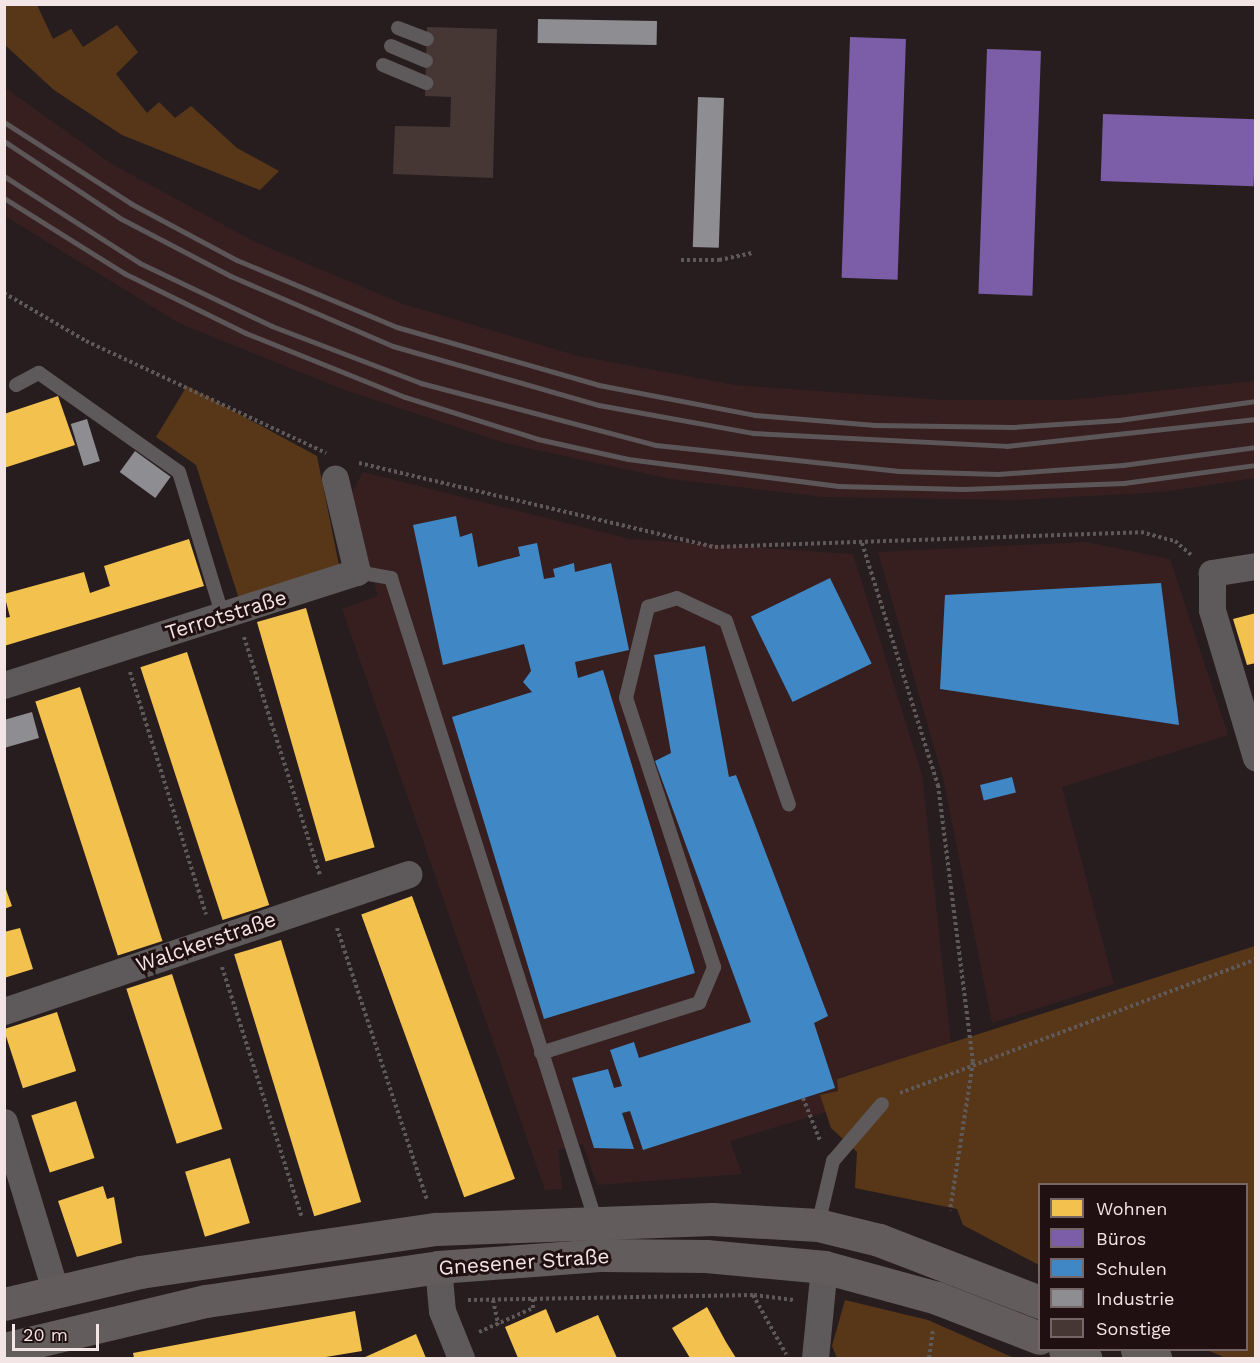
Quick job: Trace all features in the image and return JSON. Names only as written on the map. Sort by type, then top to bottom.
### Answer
[{"type":"main road","name":"Gnesener Straße","points":[[4,1304],[55,1290],[140,1272],[436,1229],[712,1219],[818,1225],[942,1261],[1038,1301]]},
{"type":"main road","name":"Gnesener Straße","points":[[4,1350],[206,1301],[438,1267],[603,1255],[706,1256],[824,1267],[937,1298],[1038,1337]]},
{"type":"main road","points":[[1067,1351],[1085,1359]]},
{"type":"main road","points":[[1139,1351],[1155,1359]]},
{"type":"street","points":[[340,466],[357,572]]},
{"type":"street","points":[[1256,566],[1212,573],[1212,610],[1256,758]]},
{"type":"street","name":"Terrotstraße","points":[[4,685],[230,615],[357,572]]},
{"type":"street","name":"Walckerstraße","points":[[4,1011],[408,874]]},
{"type":"street","points":[[4,1122],[55,1290]]},
{"type":"street","points":[[438,1267],[440,1300],[457,1351]]},
{"type":"street","points":[[815,1357],[824,1267]]},
{"type":"lane","points":[[398,28],[427,39]]},
{"type":"lane","points":[[391,46],[426,61]]},
{"type":"lane","points":[[383,65],[426,83]]},
{"type":"lane","points":[[16,385],[39,373],[179,472],[230,615]]},
{"type":"lane","points":[[357,572],[391,578],[596,1222]]},
{"type":"lane","points":[[541,1053],[699,1003],[714,967],[626,698],[648,607],[677,598],[726,621],[789,805]]},
{"type":"lane","points":[[818,1225],[833,1161],[882,1104]]},
{"type":"path","points":[[681,260],[719,260],[752,253]]},
{"type":"path","points":[[4,293],[86,341],[340,466],[715,547],[1142,532],[1175,541],[1212,573]]},
{"type":"path","points":[[862,543],[938,785],[974,1062],[950,1210]]},
{"type":"path","points":[[230,615],[328,900],[436,1229]]},
{"type":"path","points":[[882,1104],[974,1062],[1256,959]]},
{"type":"path","points":[[803,1098],[813,1129]]},
{"type":"path","points":[[753,1295],[786,1355],[815,1357]]},
{"type":"path","points":[[440,1300],[753,1295],[819,1302]]},
{"type":"path","points":[[457,1351],[498,1324],[533,1308],[532,1299]]},
{"type":"path","points":[[493,1300],[498,1324]]},
{"type":"path","points":[[929,1359],[934,1322]]},
{"type":"shaded area","points":[[4,5],[37,5],[53,39],[71,29],[83,47],[117,25],[138,52],[116,74],[147,113],[159,102],[175,118],[191,106],[237,148],[279,171],[260,190],[122,135],[54,90],[5,45]]},
{"type":"shaded area","points":[[4,87],[112,164],[255,242],[403,304],[578,356],[735,385],[943,400],[1069,400],[1255,381],[1255,478],[1163,492],[1015,500],[824,497],[671,479],[505,443],[342,389],[179,323],[5,216]]},
{"type":"shaded area","points":[[187,386],[317,456],[339,565],[239,599],[196,465],[156,437]]},
{"type":"shaded area","points":[[363,472],[630,539],[853,554],[922,775],[951,1044],[837,1078],[838,1091],[821,1096],[826,1112],[730,1141],[742,1174],[597,1185],[583,1144],[558,1150],[562,1189],[545,1190],[342,609],[378,596],[350,496]]},
{"type":"shaded area","points":[[1086,542],[1170,559],[1228,735],[1062,787],[1114,984],[992,1023],[943,778],[878,552]]},
{"type":"shaded area","points":[[1255,946],[1255,1358],[1226,1358],[1209,1351],[1248,1351],[1248,1183],[1038,1183],[1038,1264],[963,1225],[957,1209],[855,1188],[857,1152],[831,1128],[820,1095],[838,1091],[837,1079]]},
{"type":"shaded area","points":[[845,1300],[928,1320],[1014,1358],[837,1358],[832,1346]]},
{"type":"building: Wohnen","points":[[58,396],[75,445],[4,468],[4,414]]},
{"type":"building: Wohnen","points":[[189,539],[204,586],[4,646],[4,618],[10,617],[4,594],[84,572],[90,593],[110,586],[104,566]]},
{"type":"building: Wohnen","points":[[306,608],[375,847],[326,861],[257,622]]},
{"type":"building: Wohnen","points":[[1256,613],[1256,663],[1247,665],[1233,619]]},
{"type":"building: Wohnen","points":[[187,652],[269,905],[223,920],[140,667]]},
{"type":"building: Wohnen","points":[[80,687],[163,941],[118,955],[35,702]]},
{"type":"building: Wohnen","points":[[4,884],[12,906],[4,909]]},
{"type":"building: Wohnen","points":[[412,896],[515,1179],[464,1197],[361,914]]},
{"type":"building: Wohnen","points":[[20,928],[33,969],[4,978],[4,932]]},
{"type":"building: Wohnen","points":[[281,940],[361,1202],[314,1216],[234,954]]},
{"type":"building: Wohnen","points":[[172,974],[222,1129],[177,1144],[126,989]]},
{"type":"building: Wohnen","points":[[57,1012],[76,1071],[23,1088],[4,1029]]},
{"type":"building: Wohnen","points":[[76,1101],[95,1158],[50,1173],[31,1116]]},
{"type":"building: Wohnen","points":[[230,1158],[250,1223],[205,1237],[185,1172]]},
{"type":"building: Wohnen","points":[[103,1186],[107,1199],[114,1197],[122,1243],[77,1257],[58,1201]]},
{"type":"building: Wohnen","points":[[707,1307],[736,1358],[690,1358],[672,1328]]},
{"type":"building: Wohnen","points":[[546,1309],[556,1333],[598,1315],[617,1358],[518,1358],[505,1327]]},
{"type":"building: Wohnen","points":[[355,1311],[362,1351],[320,1358],[134,1358],[133,1353]]},
{"type":"building: Wohnen","points":[[416,1334],[426,1358],[363,1358]]},
{"type":"building: Büros","points":[[850,37],[906,39],[898,280],[842,278]]},
{"type":"building: Büros","points":[[987,49],[1041,51],[1032,296],[978,294]]},
{"type":"building: Büros","points":[[1103,114],[1256,119],[1254,186],[1101,181]]},
{"type":"building: Schulen","points":[[456,516],[460,537],[472,533],[478,567],[520,556],[518,547],[537,543],[544,579],[555,577],[553,569],[574,563],[575,572],[611,563],[629,650],[575,662],[578,678],[603,670],[695,973],[544,1019],[452,717],[532,692],[523,682],[531,671],[524,644],[443,665],[413,525]]},
{"type":"building: Schulen","points":[[830,578],[872,663],[793,702],[751,617]]},
{"type":"building: Schulen","points":[[1161,583],[1179,725],[940,689],[945,595]]},
{"type":"building: Schulen","points":[[705,646],[729,777],[736,775],[828,1016],[814,1023],[835,1088],[643,1150],[630,1111],[622,1113],[634,1149],[594,1148],[572,1078],[608,1069],[614,1088],[622,1086],[610,1050],[634,1042],[639,1058],[751,1022],[655,761],[671,753],[654,655]]},
{"type":"building: Schulen","points":[[1012,777],[1016,793],[984,801],[980,785]]},
{"type":"building: Industrie","points":[[538,19],[657,21],[657,45],[538,43]]},
{"type":"building: Industrie","points":[[698,97],[724,98],[719,248],[693,247]]},
{"type":"building: Industrie","points":[[87,419],[100,461],[84,466],[71,424]]},
{"type":"building: Industrie","points":[[135,451],[171,477],[155,498],[120,472]]},
{"type":"building: Industrie","points":[[32,712],[39,738],[4,748],[4,720]]},
{"type":"building: Sonstige","points":[[427,27],[497,29],[493,178],[393,174],[395,126],[450,127],[451,97],[425,96]]},
{"type":"railway","points":[[4,122],[132,204],[237,260],[397,327],[599,385],[755,415],[875,425],[1013,427],[1119,420],[1256,401]]},
{"type":"railway","points":[[4,141],[122,219],[231,276],[393,346],[599,405],[753,433],[1007,446],[1256,419]]},
{"type":"railway","points":[[4,176],[140,263],[272,326],[421,383],[656,445],[899,471],[998,474],[1123,465],[1256,447]]},
{"type":"railway","points":[[4,198],[124,273],[246,333],[405,397],[538,439],[628,459],[838,486],[964,489],[1124,483],[1256,465]]}]
